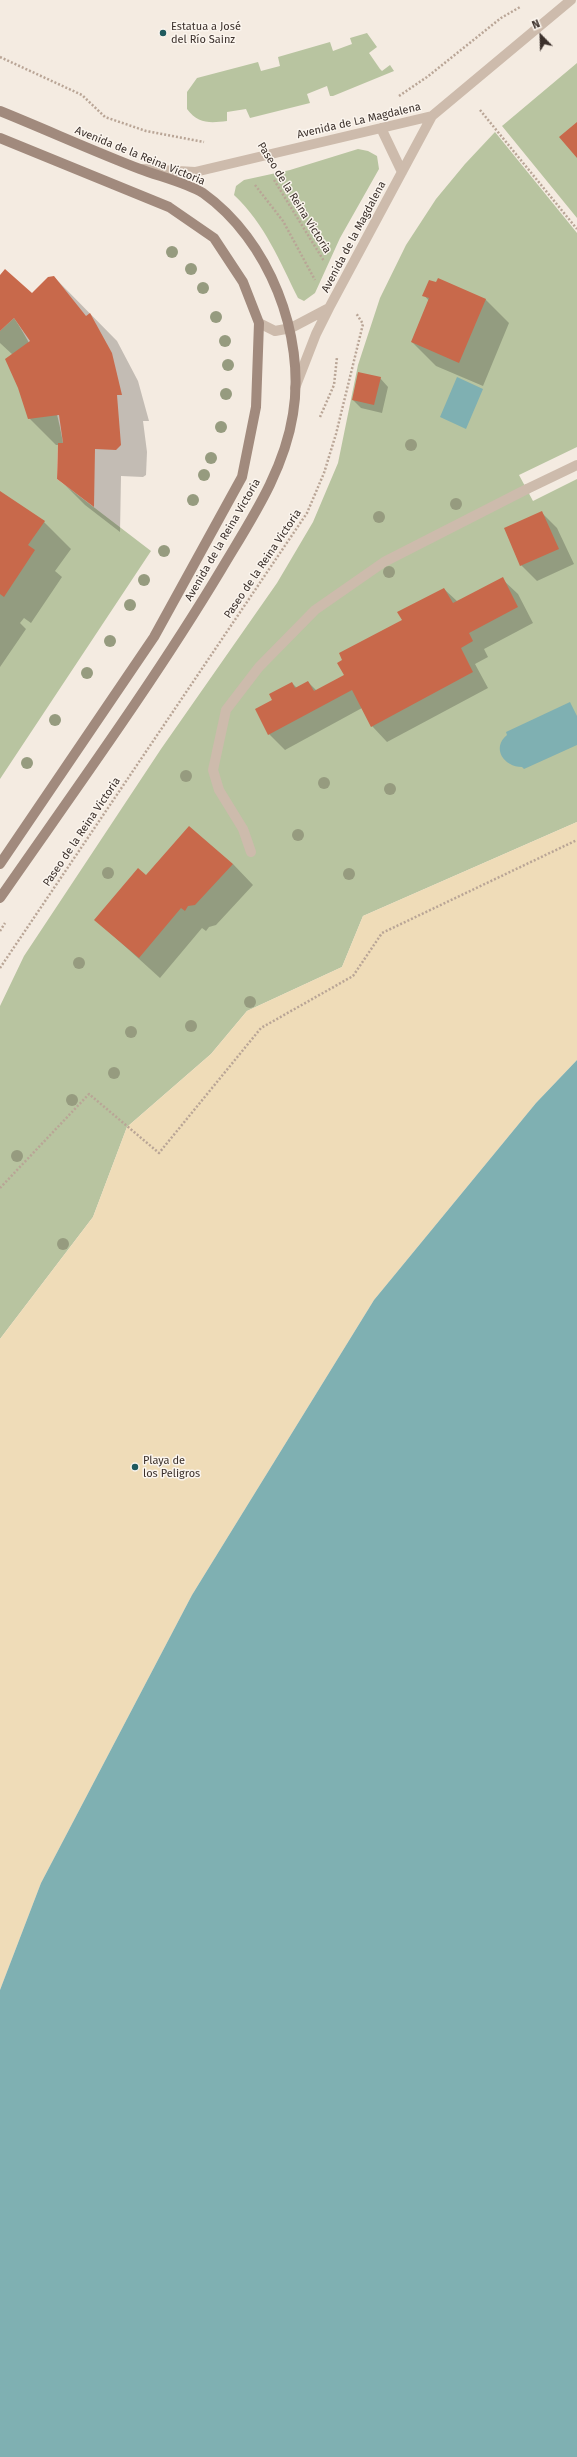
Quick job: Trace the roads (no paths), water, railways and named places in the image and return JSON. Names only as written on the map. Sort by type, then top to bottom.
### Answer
[{"type":"main road","name":"Avenida de la Reina Victoria","points":[[0,111],[138,168],[201,192],[239,225],[268,271],[291,328],[294,391],[293,414],[282,454],[267,493],[180,639],[0,898]]},
{"type":"main road","name":"Avenida de la Reina Victoria","points":[[0,138],[169,207],[214,238],[243,282],[259,323],[256,407],[242,477],[154,637],[0,864]]},
{"type":"street","name":"Avenida de La Magdalena","points":[[138,168],[195,172],[432,116],[540,27],[570,0]]},
{"type":"street","name":"Avenida de la Magdalena","points":[[259,323],[275,331],[291,328],[329,308],[432,116]]},
{"type":"street","name":"Avenida de la Magdalena","points":[[381,128],[402,172]]},
{"type":"street","name":"Avenida de La Magdalena","points":[[294,391],[316,334],[329,308]]},
{"type":"street","points":[[251,852],[243,829],[219,790],[213,770],[226,710],[259,667],[315,610],[384,562],[577,465]]},
{"type":"water","points":[[457,377],[483,389],[466,429],[440,417]]},
{"type":"water","points":[[570,702],[577,716],[577,745],[524,769],[522,767],[510,764],[505,760],[500,751],[500,745],[502,740],[507,735],[506,732]]},
{"type":"water","points":[[577,1060],[577,2457],[0,2457],[0,1990],[41,1883],[192,1595],[374,1300],[536,1103]]},
{"type":"place","name":"Estatua a José del Río Sainz","points":[[163,33]]},
{"type":"place","name":"Playa de los Peligros","points":[[135,1467]]}]
